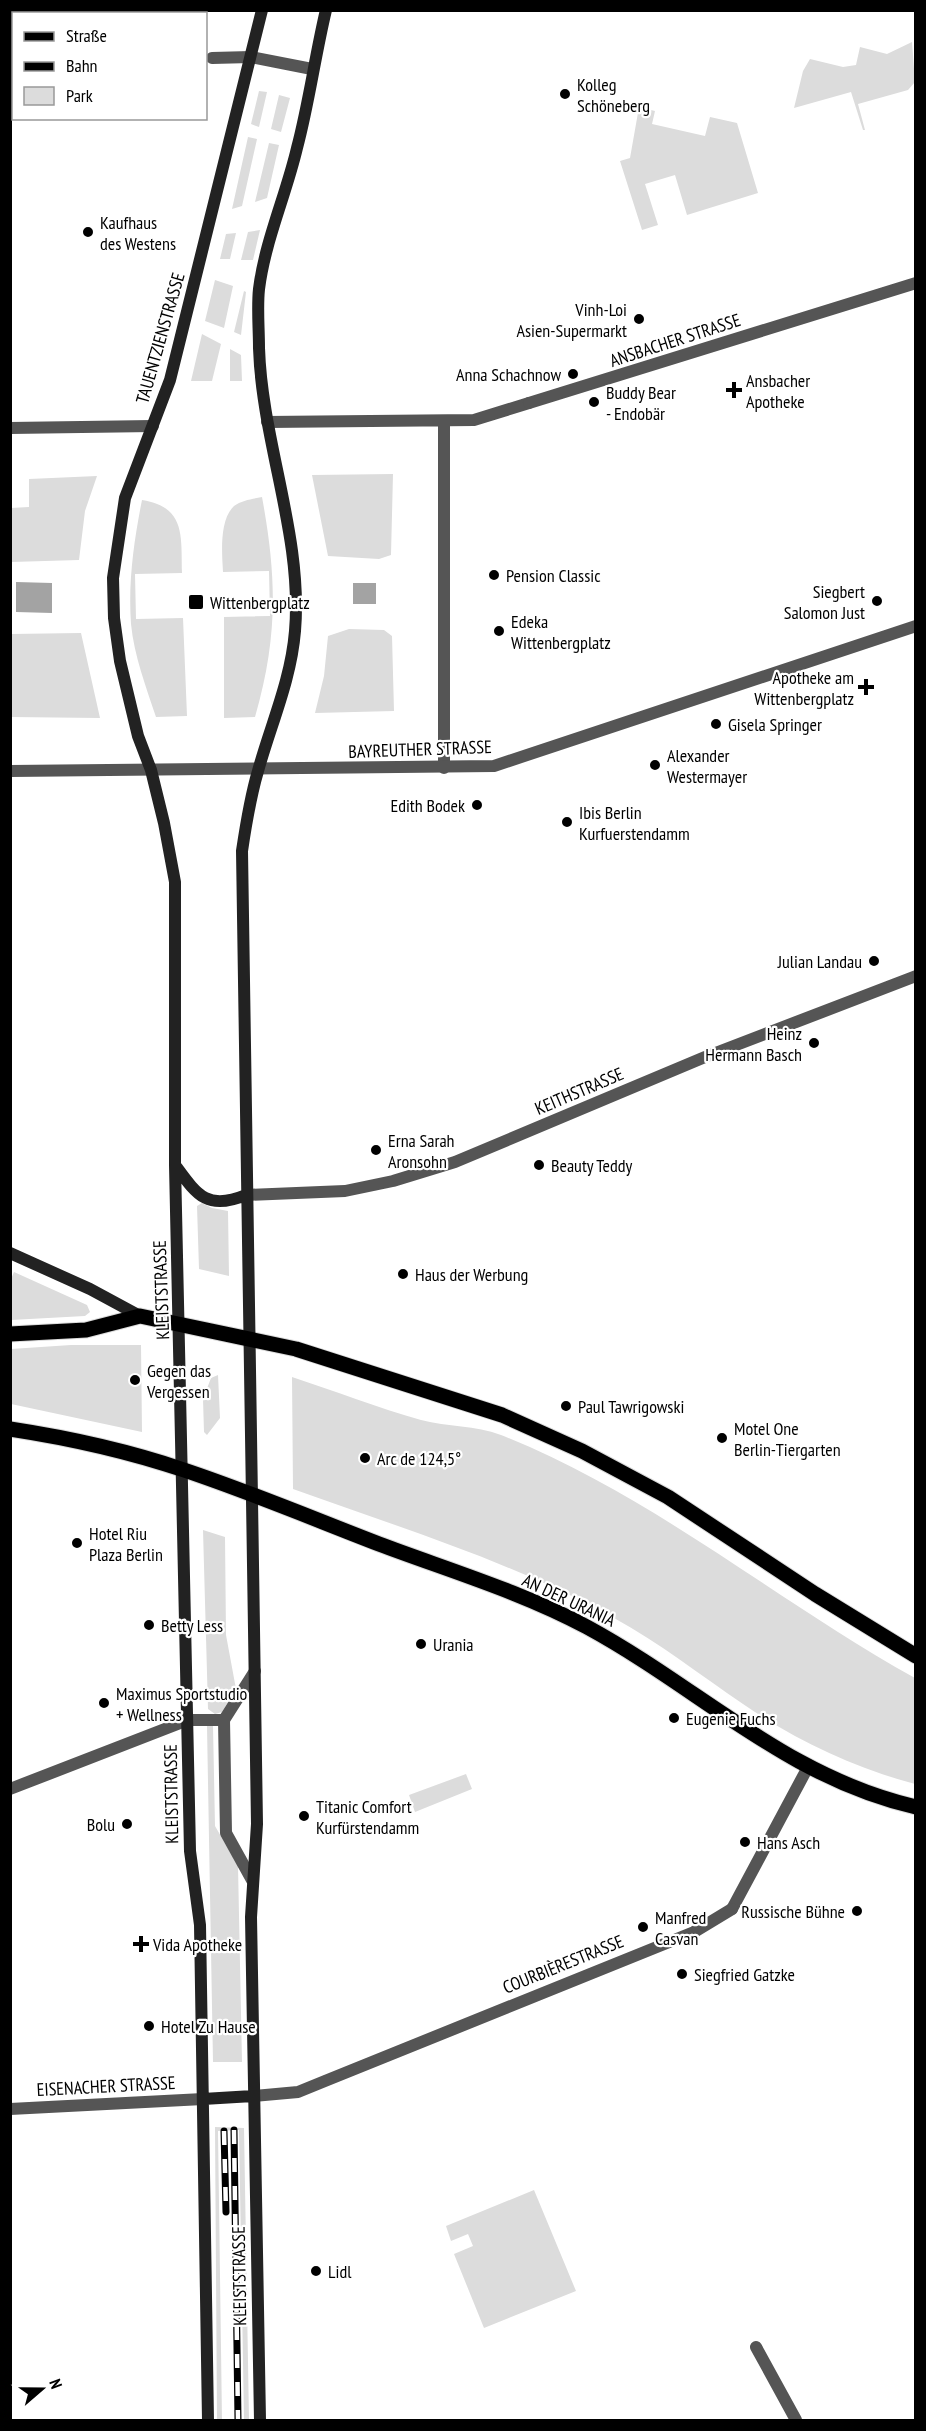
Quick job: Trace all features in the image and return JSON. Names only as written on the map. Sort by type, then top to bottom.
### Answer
[{"type":"main road","name":"TAUENTZIENSTRASSE","points":[[152,428],[172,370],[262,10]]},
{"type":"main road","points":[[258,771],[286,683],[296,612],[288,530],[267,422],[259,351],[259,292],[278,212],[299,143],[312,69],[326,10]]},
{"type":"main road","points":[[151,770],[138,736],[120,661],[114,618],[113,578],[124,498],[152,428]]},
{"type":"main road","name":"KLEISTSTRASSE","points":[[151,770],[167,832],[175,882],[175,1165],[184,1470],[190,1851],[200,1925],[208,2421]]},
{"type":"main road","name":"KLEISTSTRASSE","points":[[258,771],[247,816],[242,851],[257,1843],[252,1880],[253,2096],[260,2421]]},
{"type":"main road","points":[[175,1165],[203,1197],[224,1202],[246,1195]]},
{"type":"main road","points":[[10,1253],[90,1289],[140,1316],[296,1349],[502,1415],[582,1451],[668,1497],[815,1594],[915,1656]]},
{"type":"main road","points":[[10,1334],[86,1330],[140,1316]]},
{"type":"main road","name":"AN DER URANIA","points":[[10,1429],[50,1435],[184,1470],[453,1570],[584,1625],[662,1671],[765,1743],[808,1767],[869,1796],[915,1807]]},
{"type":"main road","points":[[203,2099],[253,2096]]},
{"type":"street","points":[[212,58],[251,57],[312,69]]},
{"type":"street","name":"ANSBACHER STRASSE","points":[[444,422],[474,420],[915,283]]},
{"type":"street","points":[[267,422],[444,422],[444,768]]},
{"type":"street","points":[[10,428],[152,428]]},
{"type":"street","name":"BAYREUTHER STRASSE","points":[[10,771],[258,771],[494,766],[915,626]]},
{"type":"street","name":"KEITHSTRASSE","points":[[246,1195],[345,1191],[393,1181],[455,1162],[705,1057],[915,976]]},
{"type":"street","points":[[252,1880],[226,1833],[224,1720],[255,1671]]},
{"type":"street","points":[[10,1789],[188,1720],[224,1720]]},
{"type":"street","name":"COURBIÈRESTRASSE","points":[[253,2096],[298,2092],[694,1932],[732,1909],[808,1767]]},
{"type":"street","name":"EISENACHER STRASSE","points":[[10,2109],[203,2099]]},
{"type":"street","points":[[756,2347],[796,2421]]},
{"type":"green space","points":[[912,42],[915,82],[908,90],[858,104],[865,130],[863,130],[851,92],[794,108],[803,71],[810,59],[843,67],[856,65],[860,47],[887,54]]},
{"type":"green space","points":[[259,91],[267,92],[259,127],[251,124]]},
{"type":"green space","points":[[279,95],[290,98],[281,132],[271,129]]},
{"type":"green space","points":[[639,107],[655,111],[652,124],[705,136],[710,117],[737,123],[758,193],[687,215],[675,175],[645,184],[658,225],[642,230],[620,161],[630,158]]},
{"type":"green space","points":[[248,137],[257,139],[242,206],[232,209]]},
{"type":"green space","points":[[269,143],[279,145],[267,198],[255,202]]},
{"type":"green space","points":[[260,230],[253,260],[241,260],[248,232]]},
{"type":"green space","points":[[236,233],[230,259],[220,259],[226,234]]},
{"type":"green space","points":[[215,280],[233,286],[224,328],[205,321]]},
{"type":"green space","points":[[244,291],[246,292],[241,335],[234,332]]},
{"type":"green space","points":[[202,334],[221,344],[212,381],[191,381]]},
{"type":"green space","points":[[230,349],[241,355],[242,381],[230,381]]},
{"type":"green space","points":[[393,474],[391,555],[379,559],[328,556],[312,475]]},
{"type":"green space","points":[[97,476],[85,511],[79,560],[11,562],[11,508],[29,507],[29,479]]},
{"type":"green space","points":[[262,497],[270,554],[273,608],[268,661],[255,717],[224,718],[224,617],[270,616],[269,571],[223,572],[224,528],[229,512],[234,506]]},
{"type":"green space","points":[[142,500],[167,509],[174,516],[181,535],[182,573],[135,574],[136,619],[183,618],[187,716],[156,717],[135,647],[130,608],[131,577]]},
{"type":"green space","points":[[349,629],[384,630],[392,636],[394,711],[315,713],[324,676],[328,636]]},
{"type":"green space","points":[[81,633],[100,718],[11,717],[11,634]]},
{"type":"green space","points":[[202,1203],[212,1208],[228,1211],[229,1276],[199,1269],[197,1206]]},
{"type":"green space","points":[[14,1272],[87,1305],[90,1312],[85,1316],[11,1320],[11,1279]]},
{"type":"green space","points":[[71,1345],[141,1345],[142,1432],[11,1404],[11,1349]]},
{"type":"green space","points":[[218,1375],[220,1418],[207,1435],[204,1432],[203,1399],[211,1378]]},
{"type":"green space","points":[[292,1377],[421,1420],[501,1435],[556,1459],[610,1487],[661,1518],[812,1616],[915,1678],[915,1784],[870,1770],[804,1741],[743,1704],[648,1638],[576,1598],[456,1547],[293,1489]]},
{"type":"green space","points":[[203,1530],[225,1537],[226,1635],[236,1689],[222,1712],[215,1714],[208,1709]]},
{"type":"green space","points":[[207,1726],[213,1726],[215,1826],[238,1866],[242,2062],[213,2062]]},
{"type":"green space","points":[[466,1774],[472,1789],[415,1812],[409,1795]]},
{"type":"green space","points":[[215,2127],[244,2128],[249,2420],[244,2420],[239,2130],[218,2131],[222,2420],[217,2420]]},
{"type":"green space","points":[[534,2190],[576,2291],[484,2328],[454,2254],[473,2246],[468,2234],[451,2241],[446,2226]]},
{"type":"shaded area","points":[[16,582],[52,583],[52,613],[16,612]]},
{"type":"shaded area","points":[[353,583],[376,583],[376,604],[353,604]]},
{"type":"railway","points":[[234,2130],[238,2420]]},
{"type":"railway","points":[[224,2131],[226,2212]]},
{"type":"place","name":"Kolleg Schöneberg","points":[[565,94]]},
{"type":"place","name":"Kaufhaus des Westens","points":[[88,232]]},
{"type":"place","name":"Vinh-Loi Asien-Supermarkt","points":[[639,319]]},
{"type":"place","name":"Anna Schachnow","points":[[573,374]]},
{"type":"place","name":"Ansbacher Apotheke","points":[[734,390]]},
{"type":"place","name":"Buddy Bear - Endobär","points":[[594,402]]},
{"type":"place","name":"Pension Classic","points":[[494,575]]},
{"type":"place","name":"Siegbert Salomon Just","points":[[877,601]]},
{"type":"place","name":"Wittenbergplatz","points":[[196,602]]},
{"type":"place","name":"Edeka Wittenbergplatz","points":[[499,631]]},
{"type":"place","name":"Apotheke am Wittenbergplatz","points":[[866,687]]},
{"type":"place","name":"Gisela Springer","points":[[716,724]]},
{"type":"place","name":"Alexander Westermayer","points":[[655,765]]},
{"type":"place","name":"Edith Bodek","points":[[477,805]]},
{"type":"place","name":"Ibis Berlin Kurfuerstendamm","points":[[567,822]]},
{"type":"place","name":"Julian Landau","points":[[874,961]]},
{"type":"place","name":"Heinz Hermann Basch","points":[[814,1043]]},
{"type":"place","name":"Erna Sarah Aronsohn","points":[[376,1150]]},
{"type":"place","name":"Beauty Teddy","points":[[539,1165]]},
{"type":"place","name":"Haus der Werbung","points":[[403,1274]]},
{"type":"place","name":"Gegen das Vergessen","points":[[135,1380]]},
{"type":"place","name":"Paul Tawrigowski","points":[[566,1406]]},
{"type":"place","name":"Motel One Berlin-Tiergarten","points":[[722,1438]]},
{"type":"place","name":"Arc de 124,5°","points":[[365,1458]]},
{"type":"place","name":"Hotel Riu Plaza Berlin","points":[[77,1543]]},
{"type":"place","name":"Betty Less","points":[[149,1625]]},
{"type":"place","name":"Urania","points":[[421,1644]]},
{"type":"place","name":"Maximus Sportstudio + Wellness","points":[[104,1703]]},
{"type":"place","name":"Eugenie Fuchs","points":[[674,1718]]},
{"type":"place","name":"Titanic Comfort Kurfürstendamm","points":[[304,1816]]},
{"type":"place","name":"Bolu","points":[[127,1824]]},
{"type":"place","name":"Hans Asch","points":[[745,1842]]},
{"type":"place","name":"Russische Bühne","points":[[857,1911]]},
{"type":"place","name":"Manfred Casvan","points":[[643,1927]]},
{"type":"place","name":"Vida Apotheke","points":[[141,1944]]},
{"type":"place","name":"Siegfried Gatzke","points":[[682,1974]]},
{"type":"place","name":"Hotel Zu Hause","points":[[149,2026]]},
{"type":"place","name":"Lidl","points":[[316,2271]]}]
